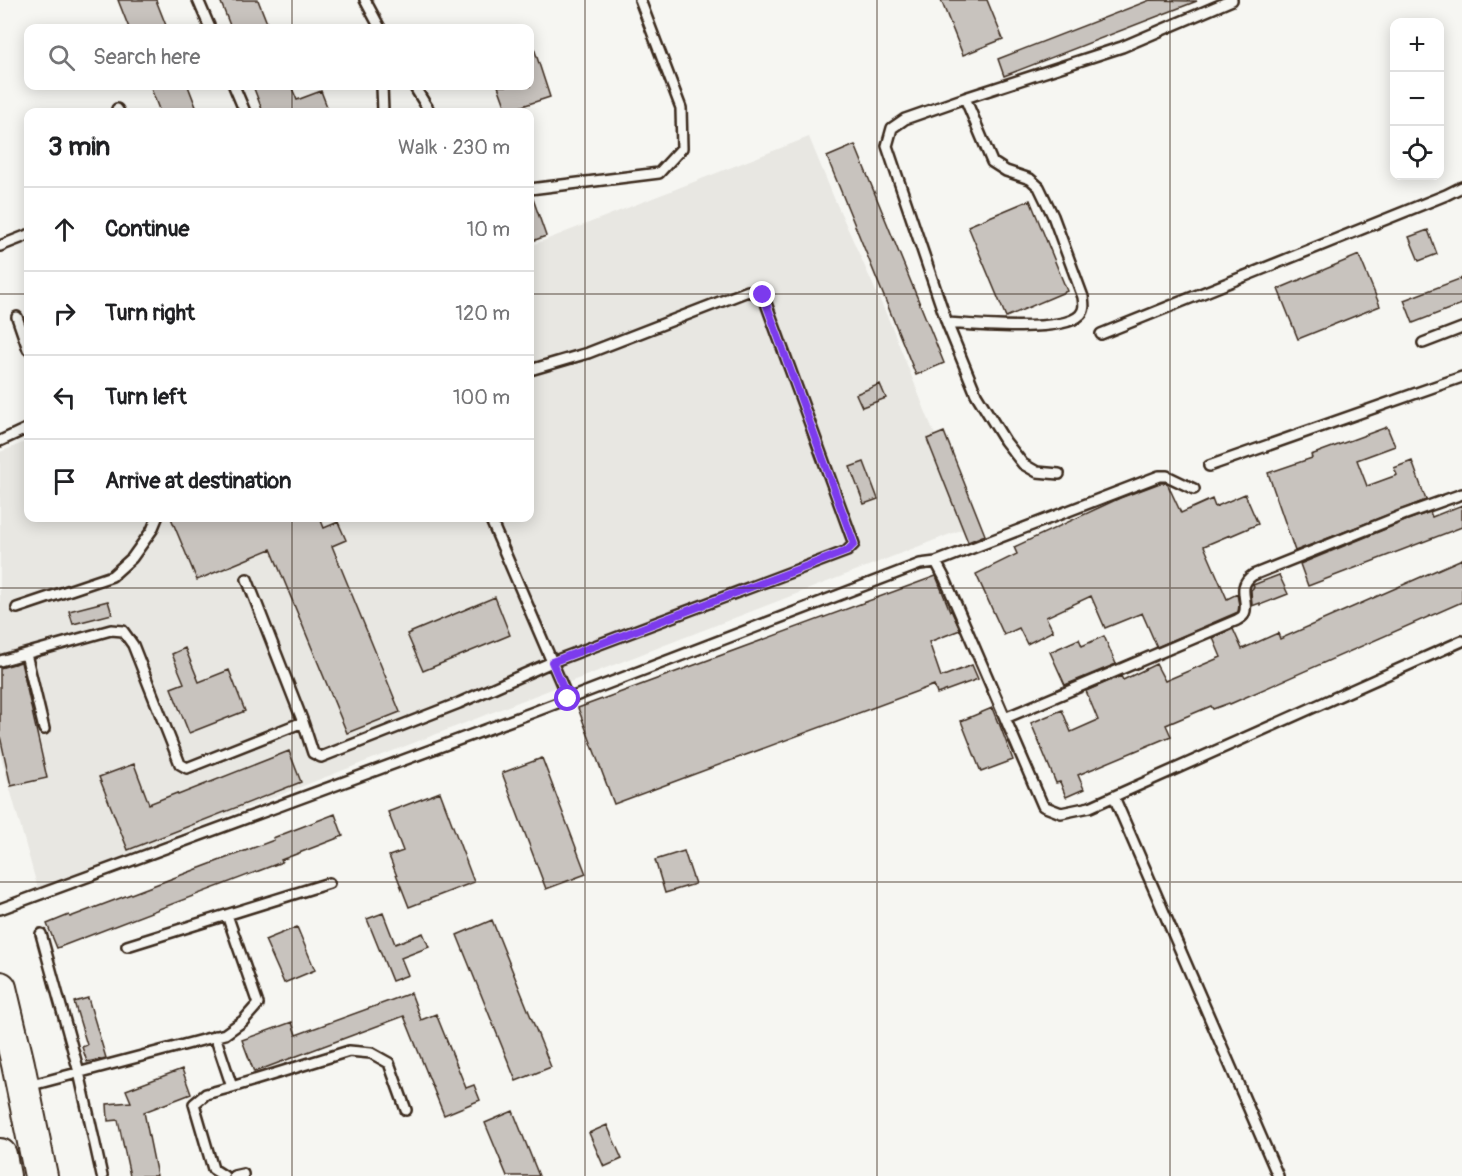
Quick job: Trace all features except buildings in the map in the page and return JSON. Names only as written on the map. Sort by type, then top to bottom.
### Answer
[{"type":"highway","points":[[0,988],[41,1176]]},
{"type":"highway","points":[[0,1155],[4,1176]]},
{"type":"lane","points":[[198,0],[208,24]]},
{"type":"lane","points":[[365,0],[377,24]]},
{"type":"lane","points":[[534,189],[659,173],[682,148],[681,108],[640,0]]},
{"type":"lane","points":[[1059,474],[1037,472],[1023,464],[1005,441],[976,394],[946,323],[887,146],[892,128],[904,119],[1122,47],[1232,0]]},
{"type":"lane","points":[[236,90],[243,108]]},
{"type":"lane","points":[[382,90],[383,108]]},
{"type":"lane","points":[[416,90],[428,108]]},
{"type":"lane","points":[[946,323],[1040,327],[1079,317],[1084,309],[1083,297],[1053,216],[1039,188],[1030,179],[1006,171],[992,162],[965,98]]},
{"type":"lane","points":[[1101,334],[1462,187]]},
{"type":"lane","points":[[0,246],[24,237]]},
{"type":"lane","points":[[247,579],[313,753],[321,757],[459,703],[552,662],[847,551],[854,544],[763,295],[748,291],[588,353],[534,369]]},
{"type":"lane","points":[[17,317],[24,337]]},
{"type":"lane","points":[[1423,343],[1462,328]]},
{"type":"lane","points":[[1209,466],[1462,377]]},
{"type":"lane","points":[[0,441],[24,430]]},
{"type":"lane","points":[[0,909],[568,699],[920,564],[936,562],[1159,476],[1167,476],[1194,489]]},
{"type":"lane","points":[[1005,718],[1244,616],[1246,610],[1243,593],[1248,578],[1253,575],[1462,494]]},
{"type":"lane","points":[[17,608],[112,576],[132,558],[155,522]]},
{"type":"lane","points":[[492,522],[568,699]]},
{"type":"lane","points":[[936,562],[1043,806],[1061,813],[1090,807],[1114,797],[1462,641]]},
{"type":"lane","points":[[0,661],[111,630],[123,631],[133,645],[180,764],[187,768],[303,722]]},
{"type":"lane","points":[[26,654],[44,729]]},
{"type":"lane","points":[[1114,797],[1278,1176]]},
{"type":"lane","points":[[127,946],[329,883]]},
{"type":"lane","points":[[23,1087],[225,1034],[243,1021],[258,1004],[227,915]]},
{"type":"lane","points":[[41,934],[79,1072],[102,1176]]},
{"type":"lane","points":[[215,1036],[232,1087]]},
{"type":"lane","points":[[224,1176],[213,1169],[194,1104],[206,1094],[349,1051],[370,1053],[389,1063],[406,1110]]},
{"type":"lane","points":[[234,1176],[243,1174],[243,1176]]},
{"type":"shaded area","points":[[809,137],[892,327],[971,526],[38,889],[0,753],[0,452],[24,443],[24,522],[534,522],[534,244]]},
{"type":"route","points":[[568,699],[552,662],[847,551],[854,544],[763,295]]}]
